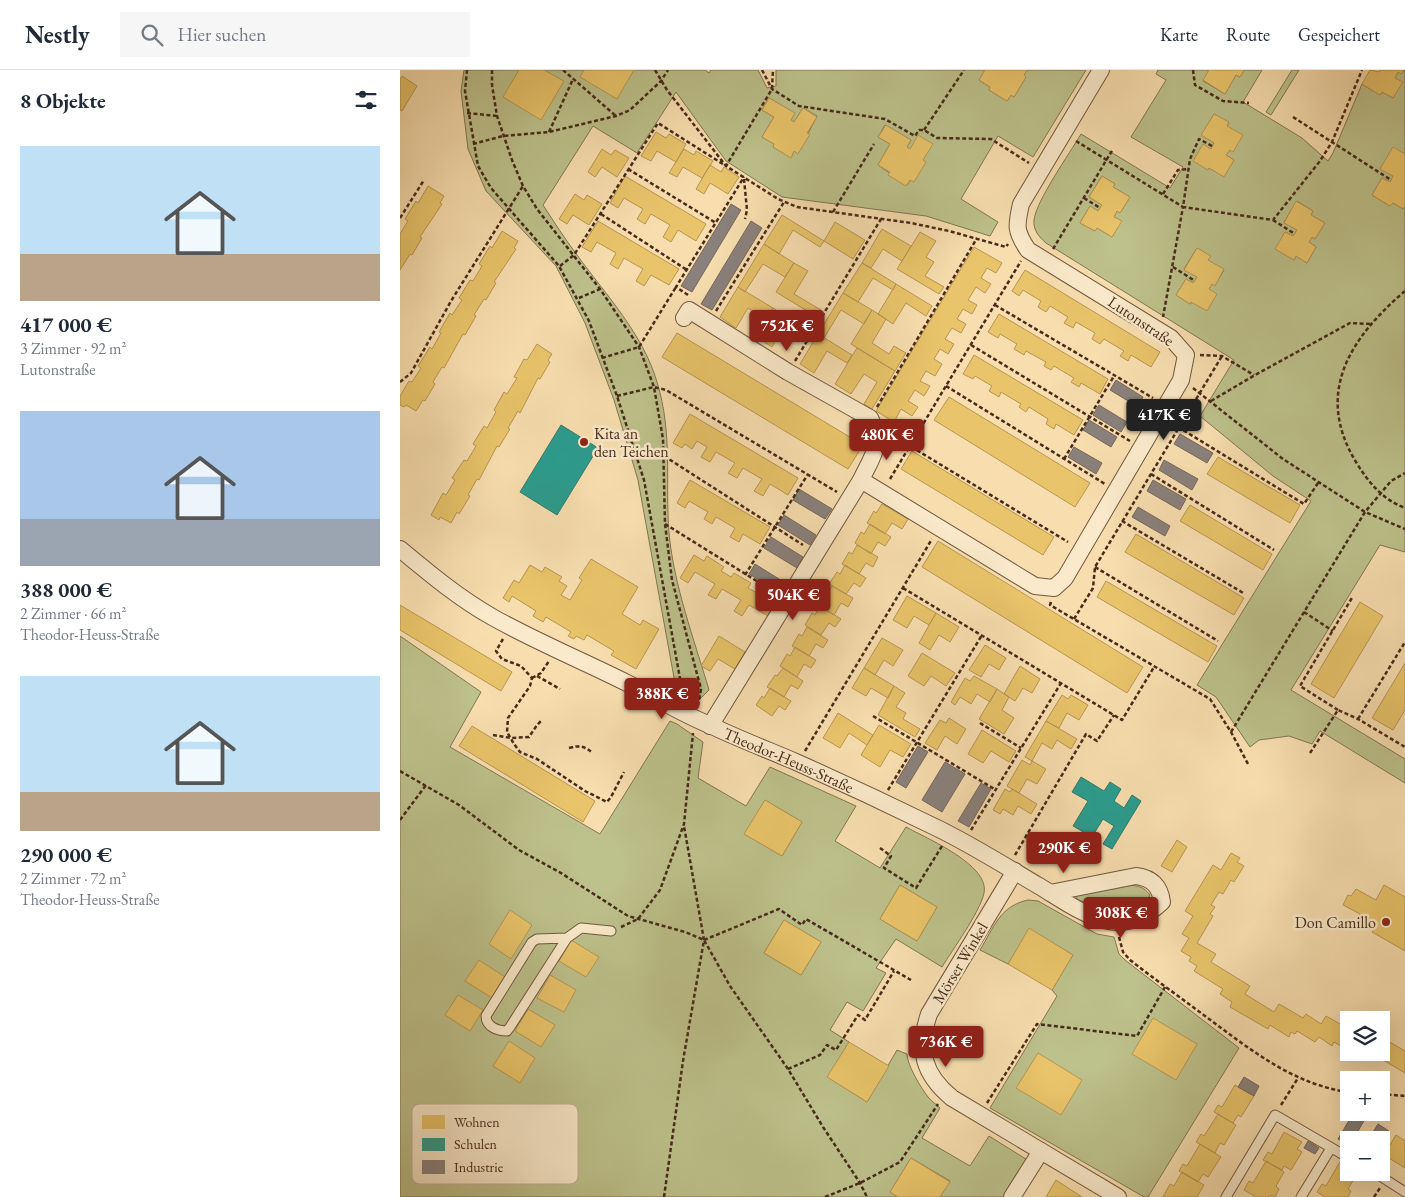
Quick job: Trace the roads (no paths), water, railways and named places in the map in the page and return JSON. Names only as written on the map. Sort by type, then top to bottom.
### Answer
[{"type":"street","name":"Lutonstraße","points":[[861,480],[881,494],[1035,586],[1054,588],[1065,578],[1166,406],[1181,380],[1186,355],[1172,338],[1028,250],[1018,233],[1017,220],[1020,204],[1100,70]]},
{"type":"street","points":[[684,318],[689,310],[788,372],[870,418],[875,428],[878,444],[861,480],[710,726]]},
{"type":"street","name":"Theodor-Heuss-Straße","points":[[400,549],[444,586],[510,627],[710,726],[881,800],[964,842],[1087,914],[1102,920],[1120,923],[1137,920],[1162,902],[1161,891],[1146,877],[1136,876],[1050,892]]},
{"type":"street","name":"Mörser Winkel","points":[[1011,869],[929,1014],[924,1029],[925,1066],[938,1086],[946,1092],[1118,1197]]},
{"type":"street","points":[[1012,1197],[1041,1151]]},
{"type":"lane","points":[[567,938],[532,942],[486,1016],[486,1021],[490,1026],[501,1031],[507,1031],[510,1028],[567,938],[581,928],[611,931]]},
{"type":"lane","points":[[1226,1197],[1275,1115],[1340,1153]]},
{"type":"lane","points":[[1301,1197],[1331,1148]]},
{"type":"lane","points":[[1388,1181],[1405,1192]]},
{"type":"place","name":"Kita an den Teichen","points":[[584,442]]},
{"type":"place","name":"Don Camillo","points":[[1386,922]]}]
